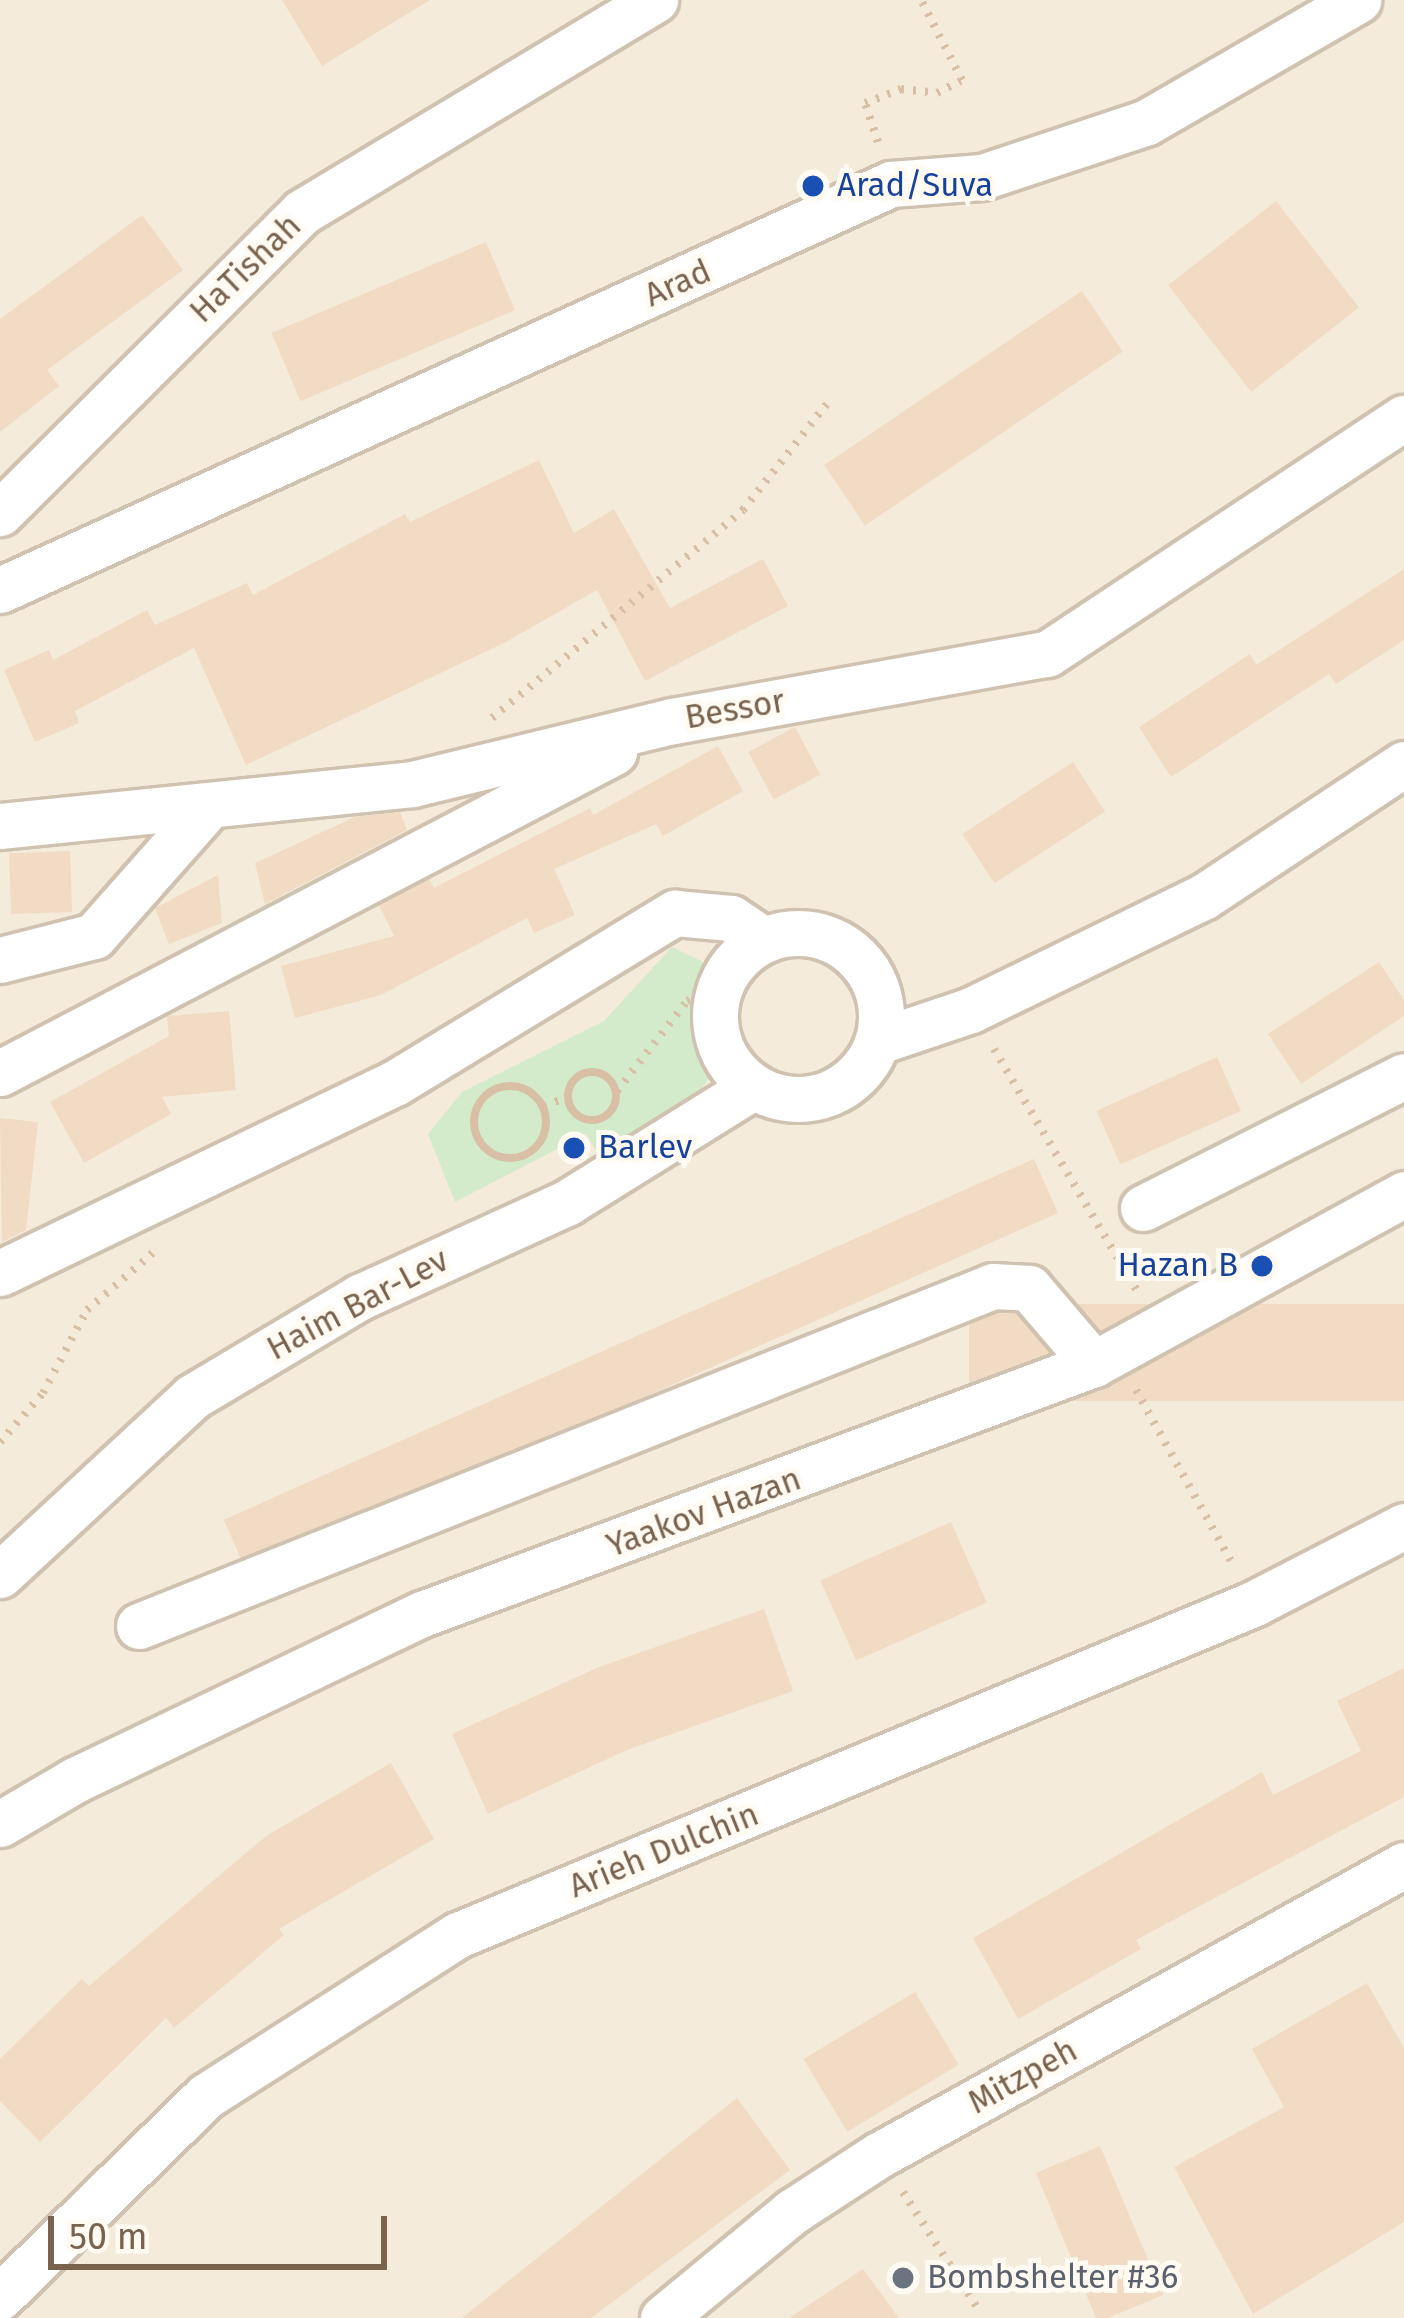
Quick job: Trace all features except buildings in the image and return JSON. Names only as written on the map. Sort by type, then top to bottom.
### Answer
[{"type":"street","name":"HaTishah","points":[[0,513],[302,212],[655,0]]},
{"type":"street","name":"Arad","points":[[0,590],[891,184],[982,177],[1147,122],[1358,0]]},
{"type":"street","name":"Bessor","points":[[0,826],[412,784],[673,722],[1047,654],[1404,418]]},
{"type":"street","points":[[0,1073],[673,722]]},
{"type":"street","points":[[882,1040],[879,996],[849,950],[790,932],[762,939],[718,986],[715,1030],[725,1058],[753,1087],[779,1098],[830,1093],[882,1040],[971,1010],[1203,897],[1404,764]]},
{"type":"street","points":[[0,960],[94,936],[210,806]]},
{"type":"street","points":[[0,1273],[395,1083],[675,913],[731,918],[762,939]]},
{"type":"street","points":[[1143,1208],[1404,1076]]},
{"type":"street","name":"Haim Bar-Lev","points":[[0,1574],[192,1397],[360,1297],[568,1202],[753,1087]]},
{"type":"street","name":"Yaakov Hazan","points":[[0,1824],[75,1780],[422,1614],[1104,1358],[1404,1194]]},
{"type":"street","points":[[140,1626],[993,1286],[1029,1288],[1104,1358]]},
{"type":"street","name":"Arieh Dulchin","points":[[0,2297],[206,2096],[458,1935],[1255,1604],[1404,1526]]},
{"type":"street","name":"Mitzpeh","points":[[663,2318],[793,2211],[879,2155],[1404,1865]]},
{"type":"path","points":[[891,184],[865,103],[901,89],[937,93],[962,80],[921,0]]},
{"type":"path","points":[[486,723],[743,510],[830,400]]},
{"type":"path","points":[[567,1097],[579,1117],[594,1120],[608,1114],[616,1092],[687,1001],[718,986]]},
{"type":"path","points":[[971,1010],[1158,1326]]},
{"type":"path","points":[[544,1106],[567,1097],[578,1075],[594,1071],[616,1092]]},
{"type":"path","points":[[518,1088],[544,1106],[543,1134],[530,1153],[507,1158],[478,1139],[475,1116],[495,1089],[518,1088]]},
{"type":"path","points":[[0,1442],[43,1393],[87,1310],[160,1247]]},
{"type":"path","points":[[1104,1358],[1255,1604]]},
{"type":"path","points":[[879,2155],[980,2312]]},
{"type":"shaded area","points":[[0,0],[1404,0],[1404,2318],[0,2318]]},
{"type":"green space","points":[[672,947],[701,961],[719,986],[715,1030],[725,1058],[686,1108],[599,1155],[586,1134],[455,1202],[428,1134],[462,1092],[604,1021]]},
{"type":"place","name":"Arad/Suva","points":[[813,186]]},
{"type":"place","name":"Barlev","points":[[574,1148]]},
{"type":"place","name":"Hazan B","points":[[1262,1266]]},
{"type":"place","name":"Bombshelter #36","points":[[903,2278]]}]
